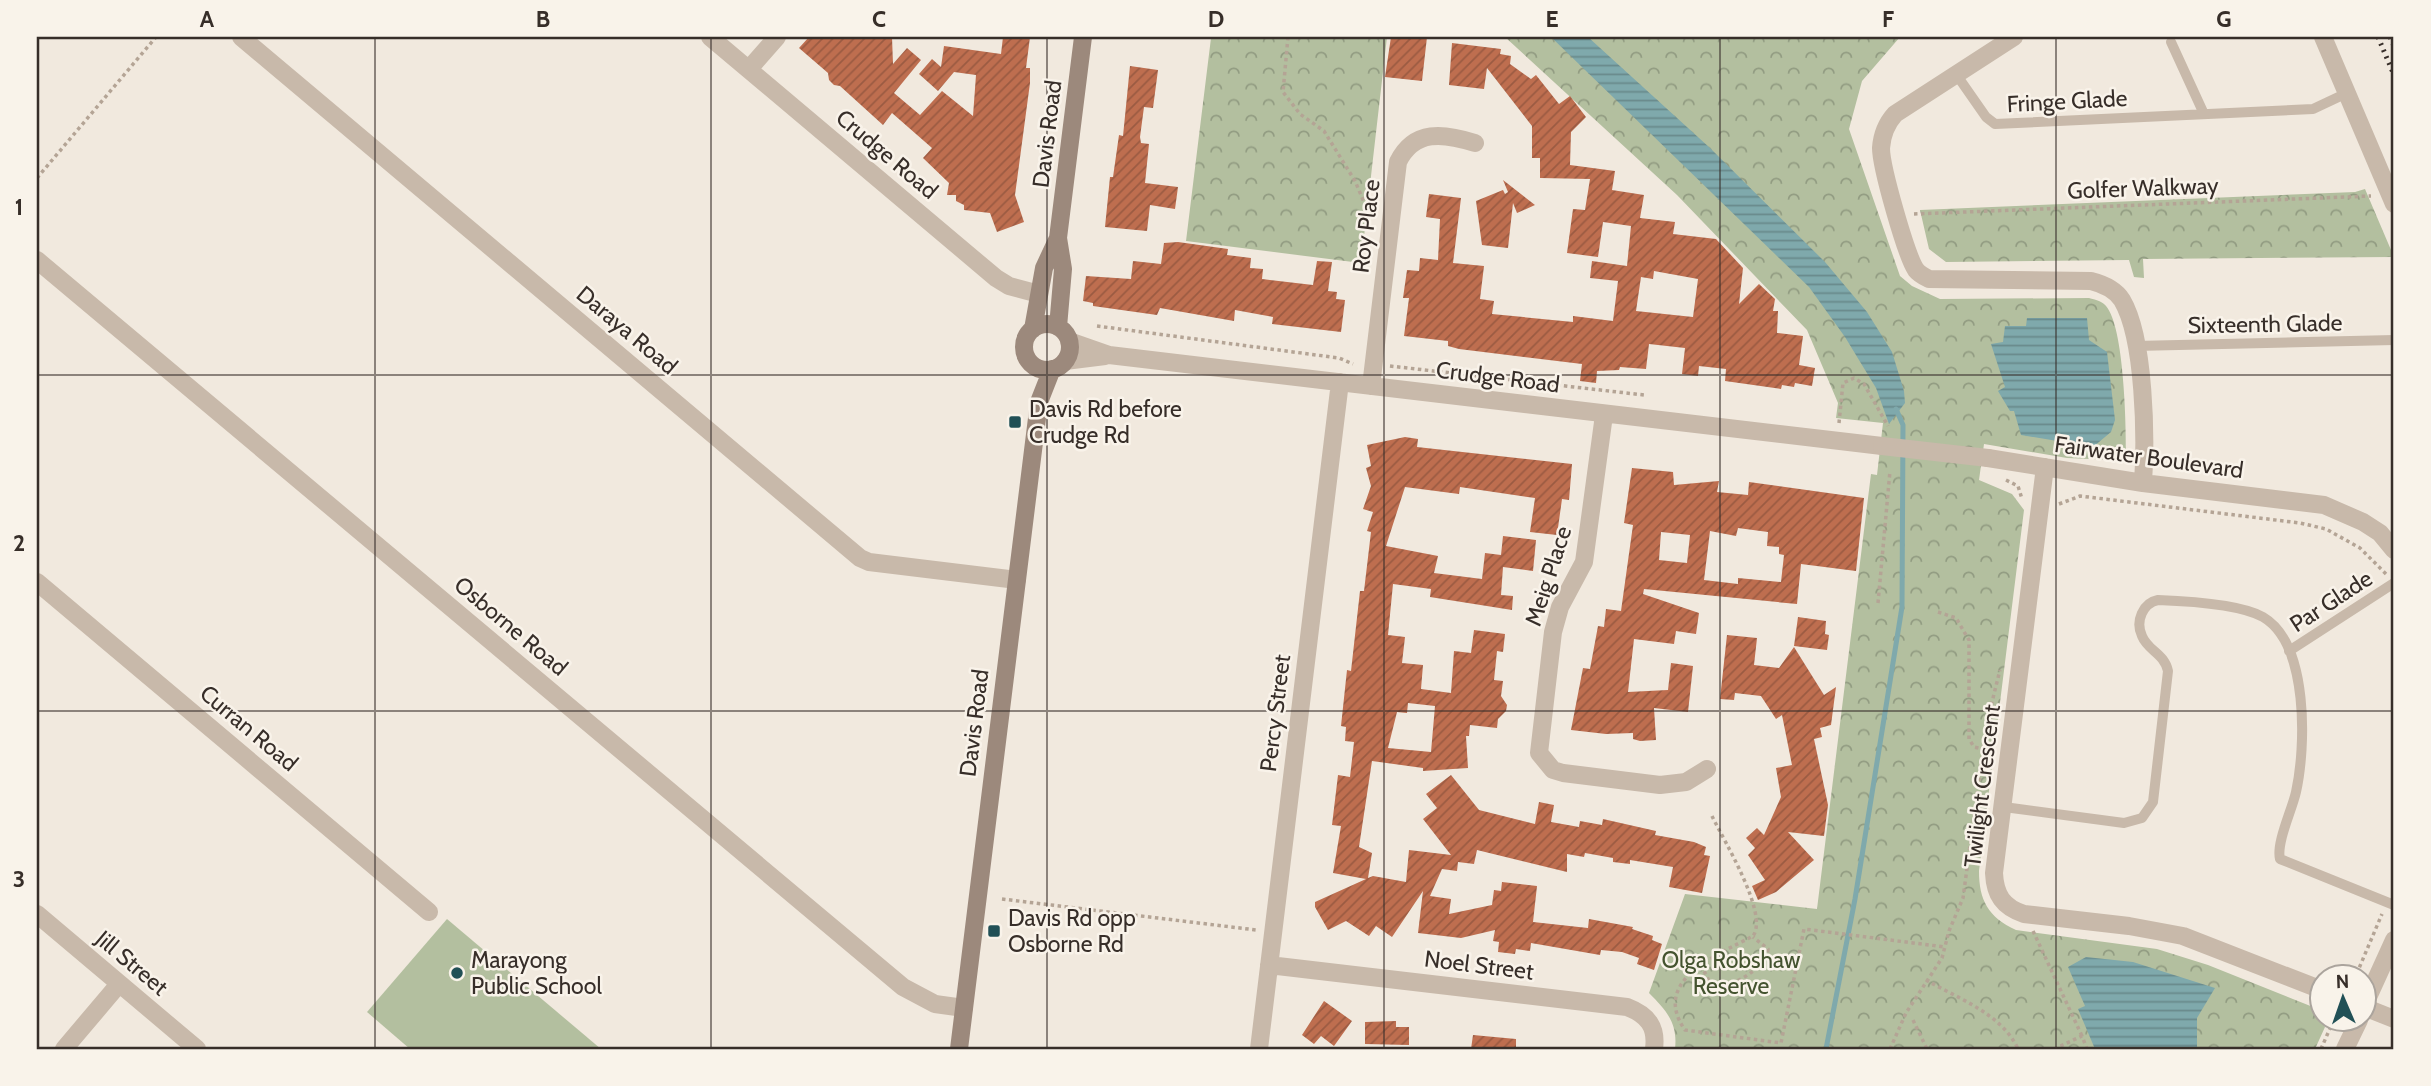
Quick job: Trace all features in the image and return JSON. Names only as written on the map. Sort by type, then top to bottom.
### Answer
[{"type":"street","name":"Daraya Road","points":[[241,37],[860,558],[869,562],[1017,580]]},
{"type":"street","name":"Crudge Road","points":[[710,37],[996,278],[1009,286],[1039,294]]},
{"type":"street","points":[[749,69],[777,37]]},
{"type":"street","name":"Davis Road","points":[[1064,334],[1063,269],[1059,238],[1083,37]]},
{"type":"street","points":[[2014,37],[1895,114],[1886,124],[1881,152],[1898,215],[1917,272],[1929,279],[2091,281],[2104,285],[2123,301],[2135,346],[2143,400],[2143,483]]},
{"type":"street","points":[[2323,37],[2392,200]]},
{"type":"street","name":"Roy Place","points":[[1371,386],[1398,162],[1413,141],[1426,136],[1444,135],[1475,143]]},
{"type":"street","name":"Davis Road","points":[[1033,329],[1044,268],[1059,238]]},
{"type":"street","name":"Osborne Road","points":[[37,260],[903,987],[935,1004],[964,1008]]},
{"type":"street","points":[[1047,324],[1064,334],[1069,355],[1058,365],[1037,368],[1031,363],[1024,349],[1026,338],[1033,329],[1047,324]]},
{"type":"street","name":"Crudge Road","points":[[1064,334],[1109,355]]},
{"type":"street","name":"Crudge Road","points":[[1058,365],[1109,355],[1882,446]]},
{"type":"street","name":"Davis Road","points":[[959,1049],[1039,402],[1031,363]]},
{"type":"street","name":"Davis Road","points":[[1039,402],[1058,365]]},
{"type":"street","name":"Percy Street","points":[[1259,1049],[1340,382]]},
{"type":"street","name":"Meig Place","points":[[1604,415],[1584,562],[1560,607],[1553,632],[1533,758],[1563,773],[1660,785],[1686,782],[1707,769]]},
{"type":"street","name":"Fairwater Boulevard","points":[[1882,446],[1988,458],[2143,483],[2324,505],[2387,528],[2394,550]]},
{"type":"street","name":"Twilight Crescent","points":[[2045,467],[1995,884],[1998,895],[2012,910],[2183,936],[2308,985]]},
{"type":"street","name":"Curran Road","points":[[37,582],[429,912]]},
{"type":"street","name":"Jill Street","points":[[37,914],[197,1049]]},
{"type":"street","points":[[2378,976],[2394,940]]},
{"type":"street","name":"Noel Street","points":[[1269,965],[1627,1007],[1647,1018],[1654,1028],[1654,1049]]},
{"type":"street","points":[[64,1049],[119,984]]},
{"type":"lane","points":[[2171,42],[2204,114]]},
{"type":"lane","name":"Fringe Glade","points":[[1956,74],[1986,117],[1995,124],[2313,109],[2347,93]]},
{"type":"lane","name":"Sixteenth Glade","points":[[2135,346],[2394,340]]},
{"type":"lane","name":"Par Glade","points":[[2289,651],[2394,583]]},
{"type":"lane","points":[[2004,807],[2124,823],[2137,820],[2151,808],[2168,671],[2162,655],[2146,642],[2140,632],[2142,611],[2151,601],[2166,600],[2255,613],[2274,625],[2289,651],[2300,694],[2302,750],[2295,798],[2278,848],[2280,859],[2391,904]]},
{"type":"path","points":[[37,178],[156,37]]},
{"type":"path","points":[[1287,37],[1283,92],[1300,114],[1324,131],[1355,181],[1367,209],[1371,213],[1392,216]]},
{"type":"path","name":"Golfer Walkway","points":[[1898,215],[2392,200]]},
{"type":"path","points":[[1097,326],[1339,358],[1353,364]]},
{"type":"path","points":[[1390,366],[1644,395]]},
{"type":"path","points":[[1839,424],[1843,383],[1854,378],[1864,384],[1888,426]]},
{"type":"path","points":[[1878,603],[1890,471]]},
{"type":"path","points":[[2004,478],[2018,486],[2022,500]]},
{"type":"path","points":[[2060,504],[2064,499],[2080,496],[2300,523],[2347,538],[2378,564],[2394,583]]},
{"type":"path","points":[[1938,612],[1956,618],[1969,640],[1969,738],[1974,747],[1983,749]]},
{"type":"path","points":[[1890,1049],[1901,1021],[1942,958],[1962,898],[1983,749],[2001,665]]},
{"type":"path","points":[[1712,816],[1756,909],[1757,930],[1753,936],[1687,976],[1677,993],[1675,1012],[1685,1030],[1781,1043],[1804,929],[1945,947]]},
{"type":"path","points":[[1002,899],[1256,930]]},
{"type":"path","points":[[2361,964],[2391,904]]},
{"type":"path","points":[[2032,929],[2087,1049]]},
{"type":"path","points":[[1702,965],[1706,979],[1719,987],[1751,972],[1763,965],[1768,958],[1768,949],[1753,936]]},
{"type":"path","points":[[1926,980],[2000,1023],[2011,1033],[2018,1049]]},
{"type":"path","points":[[1913,1020],[1927,1049]]},
{"type":"path","points":[[2054,1049],[2081,1036]]},
{"type":"green space","points":[[1208,37],[1387,37],[1361,263],[1186,241],[1211,38]]},
{"type":"green space","name":"Olga Robshaw Reserve","points":[[1505,37],[1900,37],[1862,81],[1849,129],[1900,276],[1912,286],[1940,299],[2089,298],[2104,304],[2111,314],[2120,350],[2126,449],[2113,460],[2067,458],[1984,444],[1979,480],[2012,494],[2024,510],[1979,871],[1983,899],[1998,919],[2016,930],[2157,949],[2208,965],[2308,1005],[2308,1034],[2322,1034],[2315,1049],[1675,1049],[1673,1024],[1661,1005],[1649,993],[1685,894],[1817,909],[1871,474],[1877,475],[1883,423],[1836,418],[1838,403],[1807,330],[1677,195]]},
{"type":"green space","points":[[2365,189],[2394,257],[2143,259],[2144,278],[2134,277],[2129,260],[1946,262],[1929,249],[1920,210],[2355,192]]},
{"type":"green space","name":"Marayong Public School","points":[[447,919],[601,1049],[410,1049],[367,1012]]},
{"type":"water","points":[[1551,37],[1588,37],[1710,148],[1825,262],[1867,312],[1892,352],[1905,403],[1889,424],[1876,388],[1845,337],[1809,287]]},
{"type":"water","points":[[2027,318],[2087,318],[2089,340],[2107,352],[2115,420],[2111,432],[2093,447],[2021,435],[2014,411],[2010,411],[1998,391],[2005,387],[1991,344],[2003,342],[2005,326],[2026,326]]},
{"type":"water","points":[[2086,957],[2133,962],[2215,988],[2197,1018],[2197,1049],[2095,1049],[2078,1009],[2085,1006],[2068,967]]},
{"type":"building","points":[[809,37],[892,37],[893,64],[907,48],[921,60],[894,93],[920,115],[942,91],[973,116],[976,75],[954,72],[938,91],[919,74],[932,59],[941,67],[944,46],[1001,54],[1003,37],[1030,37],[1026,68],[1030,68],[1030,83],[1015,195],[1024,222],[997,232],[990,213],[964,210],[964,205],[956,201],[956,195],[947,195],[949,183],[923,158],[932,148],[892,113],[883,125],[840,86],[834,85],[829,80],[828,73],[799,48]]},
{"type":"building","points":[[1391,37],[1427,37],[1422,81],[1385,77]]},
{"type":"building","points":[[1452,43],[1501,49],[1500,54],[1511,56],[1510,64],[1531,79],[1536,75],[1559,104],[1570,96],[1586,117],[1571,132],[1570,165],[1615,171],[1612,190],[1644,195],[1640,218],[1675,222],[1673,234],[1716,239],[1743,268],[1739,304],[1759,284],[1775,299],[1773,311],[1778,311],[1777,333],[1803,336],[1799,365],[1815,368],[1812,386],[1795,383],[1794,387],[1782,385],[1781,389],[1725,381],[1726,369],[1699,366],[1698,376],[1682,374],[1685,348],[1649,344],[1646,369],[1620,367],[1619,370],[1597,371],[1596,383],[1580,381],[1582,364],[1459,349],[1448,346],[1448,341],[1404,336],[1409,298],[1403,298],[1407,270],[1419,271],[1420,258],[1438,260],[1440,219],[1426,217],[1429,194],[1461,198],[1453,263],[1484,266],[1480,299],[1494,301],[1492,314],[1573,322],[1573,316],[1613,321],[1618,281],[1590,278],[1592,261],[1627,266],[1631,226],[1603,222],[1598,257],[1567,253],[1573,209],[1585,210],[1590,179],[1540,178],[1540,158],[1532,158],[1532,126],[1487,68],[1484,89],[1449,85]],"holes":[[[1654,271],[1698,279],[1693,317],[1636,311],[1641,277],[1653,279]]]},
{"type":"building","points":[[1130,66],[1158,70],[1153,108],[1144,107],[1140,137],[1141,143],[1149,144],[1145,183],[1178,187],[1175,209],[1150,205],[1147,231],[1105,227],[1110,177],[1113,177],[1119,135],[1123,136]]},
{"type":"building","points":[[1503,180],[1535,205],[1517,213],[1513,203],[1508,248],[1482,245],[1476,201],[1503,190],[1505,194],[1508,192]]},
{"type":"building","points":[[1178,242],[1228,249],[1227,255],[1251,258],[1250,268],[1263,269],[1262,279],[1313,285],[1317,261],[1332,262],[1328,291],[1337,292],[1336,299],[1345,300],[1341,332],[1272,324],[1273,317],[1235,310],[1234,321],[1160,308],[1157,315],[1093,306],[1093,303],[1083,301],[1086,276],[1131,279],[1133,261],[1161,264],[1164,243]]},
{"type":"building","points":[[1405,437],[1418,439],[1417,447],[1572,464],[1569,500],[1562,499],[1557,535],[1530,532],[1535,498],[1460,487],[1459,494],[1405,487],[1386,546],[1438,556],[1434,573],[1482,579],[1485,553],[1501,555],[1503,536],[1536,540],[1533,571],[1503,567],[1501,595],[1513,596],[1512,610],[1430,597],[1431,589],[1393,584],[1388,635],[1405,637],[1402,663],[1423,665],[1421,689],[1451,693],[1454,651],[1471,653],[1474,630],[1505,634],[1503,652],[1497,651],[1494,680],[1503,681],[1501,696],[1507,705],[1506,711],[1498,719],[1497,728],[1470,725],[1469,736],[1466,736],[1468,768],[1423,771],[1423,768],[1372,761],[1359,847],[1372,853],[1368,878],[1373,876],[1406,882],[1409,850],[1451,855],[1423,819],[1437,808],[1426,794],[1451,775],[1479,810],[1535,824],[1539,802],[1554,805],[1551,822],[1579,827],[1580,821],[1602,825],[1603,819],[1656,831],[1655,835],[1694,842],[1706,847],[1704,855],[1710,856],[1702,893],[1669,887],[1673,867],[1630,860],[1630,864],[1613,862],[1613,858],[1585,853],[1584,857],[1567,854],[1567,872],[1477,850],[1474,864],[1458,862],[1457,871],[1442,869],[1430,896],[1451,899],[1449,914],[1492,905],[1494,890],[1501,891],[1502,882],[1537,886],[1533,922],[1588,928],[1589,919],[1633,927],[1632,929],[1653,936],[1652,940],[1662,944],[1654,970],[1637,964],[1639,958],[1622,952],[1601,950],[1600,955],[1531,943],[1530,951],[1516,949],[1515,954],[1498,952],[1499,942],[1493,941],[1495,930],[1461,938],[1418,933],[1423,891],[1392,937],[1376,926],[1369,936],[1346,921],[1328,930],[1315,907],[1315,902],[1366,879],[1333,873],[1341,826],[1332,825],[1338,775],[1350,777],[1354,742],[1345,741],[1346,727],[1341,726],[1347,670],[1351,671],[1360,591],[1364,591],[1371,532],[1367,531],[1373,512],[1363,509],[1371,486],[1366,468],[1371,466],[1367,445]],"holes":[[[1408,703],[1435,706],[1431,752],[1388,748],[1397,712],[1407,713]]]},
{"type":"building","points":[[1632,468],[1673,472],[1674,485],[1719,481],[1717,492],[1748,495],[1749,482],[1864,498],[1856,571],[1801,564],[1797,604],[1644,589],[1643,594],[1699,613],[1696,634],[1676,631],[1674,644],[1634,639],[1628,692],[1668,690],[1671,663],[1693,666],[1688,712],[1654,708],[1656,740],[1633,739],[1633,733],[1606,734],[1571,730],[1583,668],[1590,669],[1598,626],[1604,627],[1606,609],[1621,611],[1633,525],[1624,523]],"holes":[[[1738,528],[1768,532],[1767,546],[1779,547],[1779,554],[1784,555],[1781,582],[1738,578],[1738,584],[1704,580],[1710,531],[1736,536]],[[1661,532],[1690,535],[1687,563],[1659,560]]]},
{"type":"building","points":[[1798,617],[1826,621],[1825,634],[1829,635],[1827,650],[1794,646]]},
{"type":"building","points":[[1727,635],[1757,638],[1754,665],[1779,668],[1794,647],[1824,695],[1836,687],[1831,725],[1820,728],[1822,737],[1814,739],[1828,805],[1824,836],[1788,832],[1814,860],[1776,892],[1758,900],[1752,886],[1765,880],[1748,855],[1755,848],[1746,838],[1757,828],[1764,835],[1781,797],[1776,768],[1792,765],[1782,715],[1776,719],[1761,696],[1735,693],[1734,700],[1720,699]]},
{"type":"building","points":[[1324,1001],[1352,1021],[1334,1046],[1321,1036],[1314,1044],[1302,1035]]},
{"type":"building","points":[[1396,1021],[1396,1027],[1409,1027],[1409,1045],[1365,1044],[1365,1022]]},
{"type":"building","points":[[1473,1035],[1516,1039],[1516,1049],[1471,1049]]},
{"type":"waterway","points":[[1826,1049],[1855,899],[1902,607],[1903,425],[1896,409]]},
{"type":"railway","points":[[2378,37],[2394,75]]},
{"type":"railway","points":[[2390,37],[2394,46]]},
{"type":"place","name":"Davis Rd before Crudge Rd","points":[[1015,422]]},
{"type":"place","name":"Davis Rd opp Osborne Rd","points":[[994,931]]},
{"type":"place","name":"Marayong Public School","points":[[457,973]]}]
